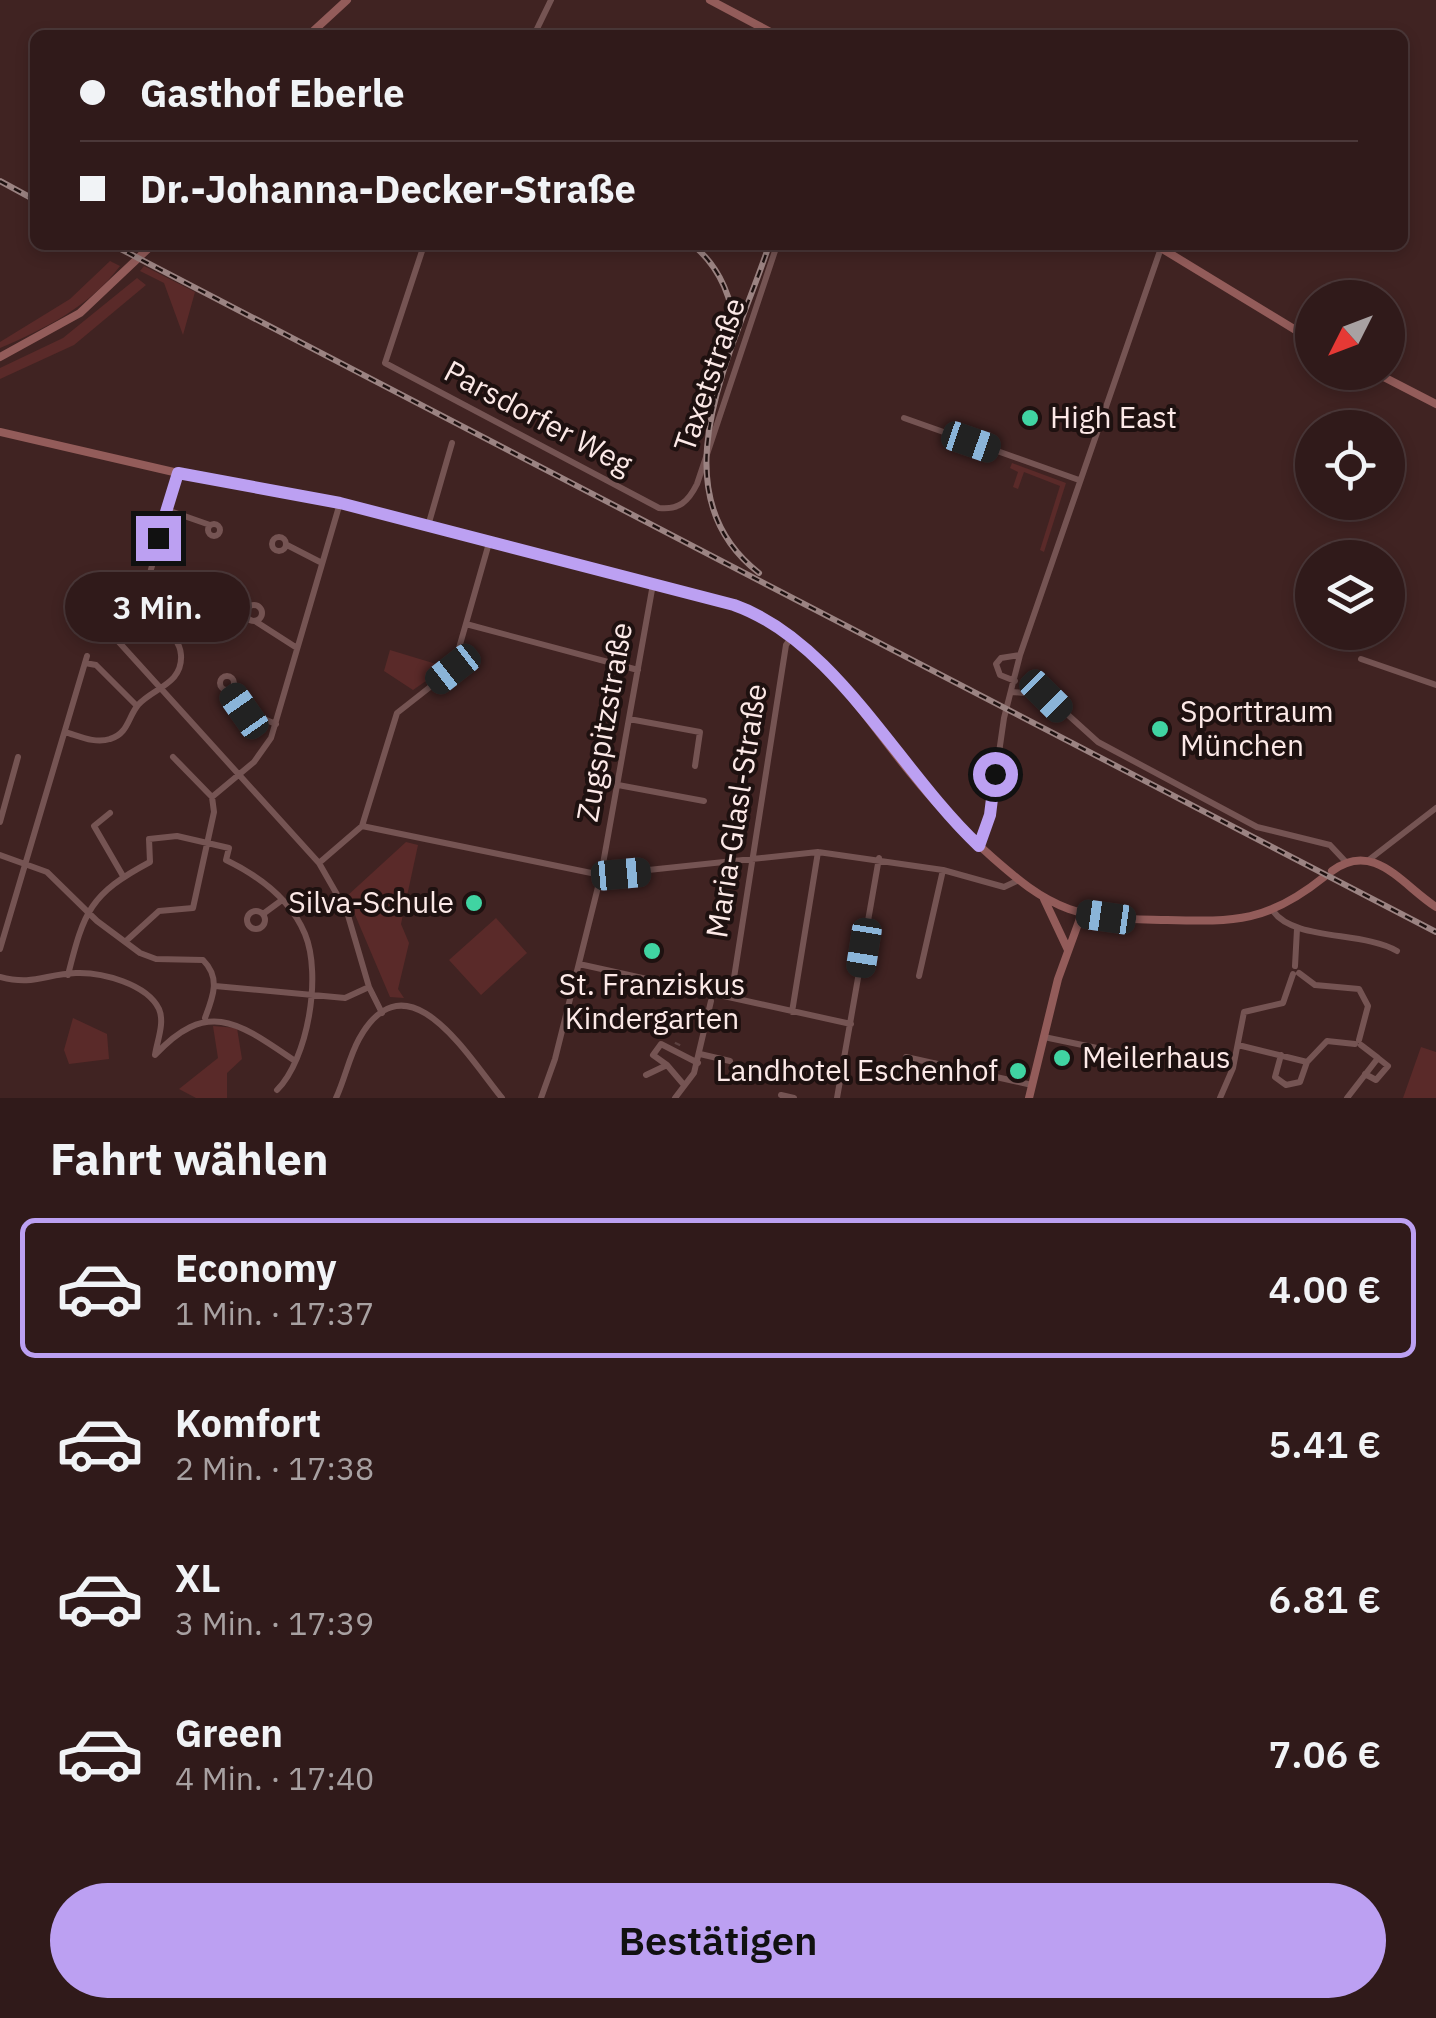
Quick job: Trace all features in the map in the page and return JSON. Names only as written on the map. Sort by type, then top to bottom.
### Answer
[{"type":"street","points":[[314,30],[346,0]]},
{"type":"street","points":[[536,30],[551,0]]},
{"type":"street","points":[[710,0],[767,30]]},
{"type":"street","points":[[0,356],[62,325],[117,282],[147,250]]},
{"type":"street","name":"Parsdorfer Weg","points":[[422,250],[385,363],[659,508],[672,509]]},
{"type":"street","name":"Taxetstraße","points":[[672,509],[682,505],[697,484],[775,250]]},
{"type":"street","points":[[979,846],[990,815],[999,743],[1020,655],[1157,250]]},
{"type":"street","points":[[1163,250],[1295,330]]},
{"type":"street","points":[[1405,388],[1436,404]]},
{"type":"street","points":[[904,418],[1079,480]]},
{"type":"street","points":[[0,432],[178,473],[340,503],[749,611],[793,635],[824,665],[924,790],[979,846],[1044,898],[1082,914],[1227,922],[1273,911],[1324,878]]},
{"type":"street","points":[[428,526],[452,443]]},
{"type":"street","points":[[65,732],[100,741],[114,739],[133,719],[137,706],[174,679],[182,653],[142,598],[178,473]]},
{"type":"street","points":[[212,797],[265,747],[276,724],[340,503]]},
{"type":"street","points":[[167,510],[210,525]]},
{"type":"street","points":[[320,863],[362,826],[397,713],[453,669],[489,543]]},
{"type":"street","points":[[286,545],[322,563]]},
{"type":"street","name":"Zugspitzstraße","points":[[540,1098],[555,1060],[600,875],[653,584]]},
{"type":"street","points":[[255,621],[297,648]]},
{"type":"street","points":[[466,624],[638,670]]},
{"type":"street","points":[[106,629],[320,863],[347,912],[369,987],[382,1013]]},
{"type":"street","name":"Maria-Glasl-Straße","points":[[730,997],[783,664],[793,635]]},
{"type":"street","points":[[1015,681],[1000,674],[996,664],[1001,658],[1020,655]]},
{"type":"street","points":[[1361,658],[1436,686]]},
{"type":"street","points":[[0,948],[86,659],[137,706]]},
{"type":"street","points":[[230,690],[244,711],[276,724]]},
{"type":"street","points":[[1012,692],[1046,696],[1098,742],[1257,827],[1330,846],[1345,861]]},
{"type":"street","points":[[629,719],[700,732],[696,766]]},
{"type":"street","points":[[0,822],[18,757]]},
{"type":"street","points":[[124,942],[158,911],[193,908],[214,812],[212,797],[173,757]]},
{"type":"street","points":[[618,785],[704,801]]},
{"type":"street","points":[[1332,871],[1345,861],[1370,859],[1436,808]]},
{"type":"street","points":[[110,813],[94,826],[123,876]]},
{"type":"street","points":[[362,826],[600,875],[818,852],[944,870],[1004,888],[1020,880]]},
{"type":"street","points":[[68,975],[73,942],[88,913],[123,876],[150,862],[149,840],[177,836],[208,840],[229,848],[226,860],[254,874],[282,900],[307,939],[311,994],[306,1031],[296,1061],[277,1090]]},
{"type":"street","points":[[792,1012],[818,852]]},
{"type":"street","points":[[0,855],[25,862],[59,881],[88,913],[124,942],[156,959],[202,960],[210,967],[215,986],[205,1018]]},
{"type":"street","points":[[837,1098],[879,858]]},
{"type":"street","points":[[1370,859],[1436,907]]},
{"type":"street","points":[[919,976],[944,870]]},
{"type":"street","points":[[1044,898],[1068,950]]},
{"type":"street","points":[[263,914],[282,900]]},
{"type":"street","points":[[1273,911],[1297,929],[1374,941],[1398,951]]},
{"type":"street","points":[[1029,1098],[1068,950],[1082,914]]},
{"type":"street","points":[[1220,1098],[1238,1045],[1244,1012],[1283,1002],[1296,971],[1297,929]]},
{"type":"street","points":[[578,964],[851,1024]]},
{"type":"street","points":[[1296,971],[1315,985],[1359,989],[1368,1002],[1359,1043]]},
{"type":"street","points":[[0,978],[24,984],[68,975],[112,979],[142,990],[158,1008],[161,1021],[154,1055],[179,1029],[205,1018],[251,1031],[296,1061]]},
{"type":"street","points":[[215,986],[345,998],[369,987]]},
{"type":"street","points":[[678,1096],[699,1058],[712,1001]]},
{"type":"street","points":[[336,1098],[360,1038],[382,1013],[405,1006],[433,1016],[502,1098]]},
{"type":"street","points":[[161,1021],[179,1029]]},
{"type":"street","points":[[1044,1037],[1146,1058]]},
{"type":"street","points":[[1281,1055],[1275,1076],[1286,1085],[1300,1082],[1307,1062],[1326,1040],[1359,1043],[1388,1066],[1376,1080],[1365,1074],[1347,1098]]},
{"type":"street","points":[[684,1085],[654,1051],[661,1044],[699,1058],[730,1061]]},
{"type":"street","points":[[1238,1045],[1307,1062]]},
{"type":"street","points":[[906,1058],[1032,1085]]},
{"type":"street","points":[[646,1075],[667,1065]]},
{"type":"street","points":[[781,1095],[794,1098]]},
{"type":"shaded area","points":[[110,261],[120,266],[81,305],[0,348],[0,342],[70,299]]},
{"type":"shaded area","points":[[144,266],[195,292],[183,335],[164,283],[140,271]]},
{"type":"shaded area","points":[[137,278],[146,285],[74,345],[0,379],[0,368],[63,338]]},
{"type":"shaded area","points":[[1012,463],[1066,483],[1044,552],[1040,550],[1060,486],[1024,472],[1018,489],[1013,487],[1018,472],[1010,468]]},
{"type":"shaded area","points":[[390,650],[446,667],[413,690],[384,671]]},
{"type":"shaded area","points":[[406,842],[418,845],[401,924],[409,943],[398,989],[404,998],[390,997],[347,896]]},
{"type":"shaded area","points":[[496,918],[527,953],[481,995],[449,960]]},
{"type":"shaded area","points":[[73,1018],[107,1034],[109,1059],[69,1064],[64,1050]]},
{"type":"shaded area","points":[[213,1026],[237,1028],[242,1059],[227,1073],[227,1098],[196,1098],[179,1089],[218,1058]]},
{"type":"shaded area","points":[[1421,1047],[1436,1052],[1436,1098],[1403,1098]]},
{"type":"railway","points":[[0,181],[30,197]]},
{"type":"railway","points":[[123,250],[1436,932]]},
{"type":"railway","points":[[699,250],[724,286],[732,311],[734,337]]},
{"type":"railway","points":[[759,573],[727,539],[711,501],[706,460],[711,416],[723,372],[767,250]]},
{"type":"place","name":"High East","points":[[1030,418]]},
{"type":"place","name":"Sporttraum München","points":[[1160,729]]},
{"type":"place","name":"Silva-Schule","points":[[474,903]]},
{"type":"place","name":"St. Franziskus Kindergarten","points":[[652,951]]},
{"type":"place","name":"Meilerhaus","points":[[1062,1058]]},
{"type":"place","name":"Landhotel Eschenhof","points":[[1018,1071]]},
{"type":"route","points":[[158,538],[178,473],[340,503],[734,605],[768,619],[808,648],[924,790],[979,846],[990,815],[995,774]]}]
